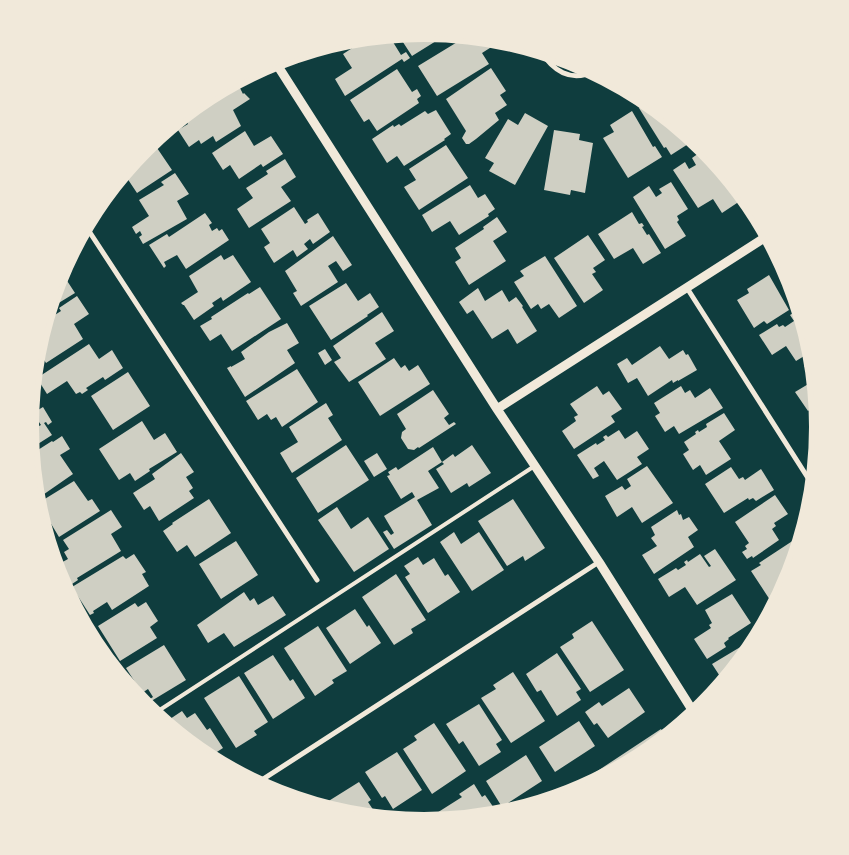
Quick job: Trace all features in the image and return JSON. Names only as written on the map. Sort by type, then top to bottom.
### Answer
[{"type":"street","points":[[548,60],[556,70],[566,74],[575,76],[585,74]]},
{"type":"street","points":[[278,68],[497,409],[599,562],[691,709]]},
{"type":"street","points":[[88,233],[317,580]]},
{"type":"street","points":[[497,409],[764,238]]},
{"type":"street","points":[[686,288],[809,477]]},
{"type":"street","points":[[261,779],[599,562]]},
{"type":"lane","points":[[159,710],[535,465]]},
{"type":"building","points":[[402,40],[438,40],[412,56]]},
{"type":"building","points":[[392,41],[401,55],[406,52],[410,58],[404,62],[402,59],[345,96],[335,79],[352,68],[343,54],[356,46]]},
{"type":"building","points":[[459,41],[493,46],[482,53],[489,64],[437,96],[418,66]]},
{"type":"building","points":[[491,68],[506,91],[500,95],[507,105],[495,113],[499,120],[476,139],[466,144],[462,138],[466,131],[446,99]]},
{"type":"building","points":[[397,69],[412,92],[417,89],[421,96],[417,99],[419,103],[377,131],[369,119],[364,122],[350,100]]},
{"type":"building","points":[[239,86],[243,94],[250,99],[233,110],[241,126],[216,142],[213,136],[201,144],[199,140],[189,147],[178,130],[188,124],[186,121],[188,119]]},
{"type":"building","points":[[642,106],[661,119],[689,144],[671,155],[666,147],[664,148],[639,108]]},
{"type":"building","points":[[436,110],[451,134],[445,140],[404,166],[397,156],[387,163],[372,139],[393,125],[394,127],[399,124],[401,126],[425,111],[428,114]]},
{"type":"building","points":[[632,111],[653,147],[655,146],[662,157],[628,178],[603,138],[614,132],[610,125]]},
{"type":"building","points":[[525,113],[548,126],[515,185],[489,171],[494,163],[485,158],[508,119],[518,125]]},
{"type":"building","points":[[554,130],[580,134],[579,140],[593,143],[585,193],[571,190],[570,195],[544,190]]},
{"type":"building","points":[[245,131],[254,146],[271,136],[283,154],[263,167],[261,164],[239,179],[230,165],[223,170],[212,153]]},
{"type":"building","points":[[446,145],[468,178],[419,210],[404,187],[416,180],[409,169]]},
{"type":"building","points":[[156,147],[172,170],[137,193],[127,178]]},
{"type":"building","points":[[699,153],[740,201],[722,213],[713,199],[698,208],[673,170],[685,162],[689,169],[696,165],[692,158]]},
{"type":"building","points":[[285,159],[296,177],[281,187],[291,201],[249,228],[237,209],[253,198],[246,188],[268,174],[266,171]]},
{"type":"building","points":[[175,173],[189,194],[177,201],[187,219],[143,244],[139,237],[142,235],[140,231],[136,234],[132,227],[149,216],[139,200],[164,185],[161,182]]},
{"type":"building","points":[[671,182],[688,209],[677,216],[679,220],[677,222],[686,236],[665,249],[633,197],[649,186],[656,197],[662,193],[659,189]]},
{"type":"building","points":[[470,185],[478,198],[485,194],[495,209],[488,214],[489,216],[459,235],[450,221],[432,232],[422,215]]},
{"type":"building","points":[[294,207],[305,224],[308,222],[307,220],[318,213],[330,232],[313,244],[310,239],[304,244],[308,249],[297,257],[293,250],[274,263],[264,247],[270,243],[261,229]]},
{"type":"building","points":[[632,212],[639,224],[642,223],[644,226],[642,227],[647,235],[649,234],[661,253],[643,264],[633,248],[614,259],[598,234]]},
{"type":"building","points":[[205,213],[212,223],[209,225],[212,231],[217,228],[219,231],[222,229],[229,240],[186,269],[177,255],[164,262],[166,266],[164,268],[149,245],[167,234],[169,237]]},
{"type":"building","points":[[497,217],[507,232],[493,241],[506,261],[469,285],[455,262],[461,258],[455,248],[484,229],[483,227]]},
{"type":"building","points":[[588,235],[605,260],[593,268],[596,272],[592,274],[603,290],[584,303],[554,258]]},
{"type":"building","points":[[333,236],[352,265],[343,271],[336,261],[328,266],[338,282],[301,306],[293,293],[297,291],[285,271]]},
{"type":"building","points":[[221,255],[224,260],[233,255],[251,282],[223,301],[221,297],[212,303],[214,306],[194,320],[181,303],[198,292],[189,276]]},
{"type":"building","points":[[545,256],[577,306],[559,318],[549,304],[541,309],[538,304],[531,309],[514,282],[524,276],[520,271]]},
{"type":"building","points":[[769,275],[789,310],[767,324],[764,321],[754,328],[737,300],[749,293],[747,289]]},
{"type":"building","points":[[66,279],[75,293],[57,303]]},
{"type":"building","points":[[346,283],[358,301],[370,293],[379,307],[331,340],[309,306]]},
{"type":"building","points":[[260,287],[281,319],[232,351],[221,334],[210,341],[200,326],[212,319],[211,317]]},
{"type":"building","points":[[478,288],[485,301],[502,290],[509,302],[516,297],[537,331],[517,344],[508,329],[492,339],[473,310],[467,314],[459,302]]},
{"type":"building","points":[[77,296],[89,314],[74,324],[83,339],[46,363],[43,358],[49,327],[52,316],[61,311],[59,308]]},
{"type":"building","points":[[382,312],[394,331],[375,343],[386,359],[349,382],[334,362],[341,358],[333,346]]},
{"type":"building","points":[[795,312],[806,355],[796,361],[786,346],[772,355],[759,335],[777,324],[779,327],[783,325],[785,327],[794,321],[790,315]]},
{"type":"building","points":[[287,323],[299,343],[287,350],[295,363],[245,397],[227,368],[245,359],[241,352],[269,332]]},
{"type":"building","points":[[89,344],[99,359],[112,350],[123,368],[105,380],[103,377],[86,388],[88,390],[82,394],[80,392],[76,394],[67,381],[47,394],[39,382],[40,376]]},
{"type":"building","points":[[660,346],[669,359],[683,350],[686,355],[688,354],[697,370],[673,383],[672,380],[648,396],[637,378],[628,383],[617,364],[627,358],[632,365]]},
{"type":"building","points":[[325,349],[332,360],[325,365],[318,353]]},
{"type":"building","points":[[394,358],[401,368],[405,365],[409,371],[418,365],[430,384],[380,416],[358,382]]},
{"type":"building","points":[[297,369],[318,402],[282,427],[276,417],[271,420],[267,414],[258,420],[246,401]]},
{"type":"building","points":[[128,372],[150,406],[113,430],[91,396]]},
{"type":"building","points":[[810,383],[812,408],[808,411],[795,392]]},
{"type":"building","points":[[597,386],[603,395],[609,391],[622,409],[611,416],[615,422],[574,449],[562,431],[576,421],[574,417],[578,415],[570,404]]},
{"type":"building","points":[[681,386],[685,393],[690,390],[695,398],[710,388],[723,408],[679,434],[674,426],[665,432],[655,416],[660,413],[654,403]]},
{"type":"building","points":[[433,390],[449,414],[444,418],[449,425],[454,422],[456,424],[419,448],[414,450],[408,449],[401,438],[402,432],[406,429],[397,414]]},
{"type":"building","points":[[326,403],[333,415],[328,418],[342,440],[292,473],[280,453],[298,442],[289,427]]},
{"type":"building","points":[[43,407],[52,422],[48,425],[46,422],[44,423],[52,435],[37,445],[36,422],[39,426],[41,425],[36,418],[37,411]]},
{"type":"building","points":[[724,413],[735,430],[719,441],[731,459],[706,475],[700,465],[693,470],[683,454],[689,450],[684,442],[696,434],[695,432],[698,430],[699,432],[707,427],[706,424]]},
{"type":"building","points":[[142,421],[154,440],[165,433],[177,452],[149,469],[150,471],[135,481],[130,473],[119,480],[99,449]]},
{"type":"building","points":[[619,430],[625,439],[637,431],[649,449],[637,457],[642,464],[617,480],[604,461],[594,468],[599,476],[593,479],[577,455],[596,443],[597,445],[605,440],[603,437],[606,435],[608,437]]},
{"type":"building","points":[[62,436],[70,449],[60,455],[73,474],[43,495],[37,451]]},
{"type":"building","points":[[346,445],[369,480],[318,513],[296,478]]},
{"type":"building","points":[[472,445],[491,473],[469,487],[467,483],[451,493],[436,469],[444,464],[442,462],[453,454],[455,457]]},
{"type":"building","points":[[433,447],[442,462],[428,471],[439,488],[417,500],[432,525],[394,549],[383,532],[387,530],[391,535],[394,533],[384,516],[415,497],[412,492],[401,499],[387,476],[390,475],[388,472],[396,467],[398,470]]},
{"type":"building","points":[[181,453],[194,472],[186,477],[193,488],[189,491],[194,498],[159,521],[150,506],[144,510],[133,493],[155,479],[152,474]]},
{"type":"building","points":[[377,453],[387,469],[374,477],[364,461]]},
{"type":"building","points":[[647,466],[673,503],[642,523],[632,507],[617,517],[605,496],[622,486],[625,490],[631,486],[627,479]]},
{"type":"building","points":[[731,467],[739,479],[743,477],[745,480],[761,469],[774,490],[756,501],[753,498],[749,500],[748,498],[724,513],[705,484]]},
{"type":"building","points":[[74,481],[88,501],[92,499],[100,511],[59,537],[50,522],[48,523],[43,500]]},
{"type":"building","points":[[775,495],[788,514],[774,523],[776,526],[772,529],[779,540],[753,558],[752,556],[747,559],[742,552],[747,549],[745,546],[749,543],[735,522]]},
{"type":"building","points":[[209,499],[231,533],[195,557],[187,545],[177,552],[163,531]]},
{"type":"building","points":[[513,499],[545,548],[525,561],[523,556],[507,566],[478,521]]},
{"type":"building","points":[[337,507],[351,529],[368,517],[389,549],[354,572],[318,520]]},
{"type":"building","points":[[111,510],[122,527],[111,534],[121,551],[77,578],[78,580],[72,584],[61,563],[68,559],[64,552],[69,549],[63,540]]},
{"type":"building","points":[[677,510],[683,520],[689,517],[698,530],[688,537],[694,547],[654,574],[642,555],[657,546],[651,538],[655,535],[651,527]]},
{"type":"building","points":[[454,532],[461,544],[479,532],[504,570],[472,591],[440,542]]},
{"type":"building","points":[[797,538],[783,576],[774,598],[770,600],[751,571],[761,565],[759,563]]},
{"type":"building","points":[[236,541],[258,575],[221,599],[199,564]]},
{"type":"building","points":[[715,549],[736,580],[697,605],[685,587],[669,597],[658,579],[676,568],[678,570],[686,565],[684,562],[687,560],[688,562],[700,554],[709,567],[711,566],[704,556]]},
{"type":"building","points":[[134,554],[146,572],[142,574],[149,586],[112,610],[107,602],[90,615],[72,587],[123,556],[126,559]]},
{"type":"building","points":[[418,557],[423,565],[434,558],[445,576],[448,574],[460,592],[428,613],[405,577],[410,574],[404,566]]},
{"type":"building","points":[[396,574],[426,620],[411,629],[413,633],[394,645],[362,597]]},
{"type":"building","points":[[244,592],[250,601],[254,598],[258,605],[273,596],[286,615],[234,647],[224,633],[208,643],[197,625]]},
{"type":"building","points":[[732,594],[751,623],[728,638],[724,643],[726,647],[707,659],[694,639],[711,628],[709,625],[712,623],[705,610]]},
{"type":"building","points":[[146,602],[158,621],[150,627],[157,638],[120,661],[98,626],[135,603],[138,607]]},
{"type":"building","points":[[355,609],[381,643],[350,664],[326,628]]},
{"type":"building","points":[[592,621],[624,670],[590,692],[560,647],[574,638],[572,634]]},
{"type":"building","points":[[318,626],[347,671],[332,680],[334,683],[315,696],[284,648]]},
{"type":"building","points":[[747,643],[733,664],[721,678],[712,664]]},
{"type":"building","points":[[164,645],[186,680],[150,702],[148,700],[153,697],[148,689],[142,693],[126,668]]},
{"type":"building","points":[[557,653],[581,689],[576,692],[581,700],[557,716],[541,690],[537,692],[526,674]]},
{"type":"building","points":[[273,655],[290,681],[293,679],[305,698],[273,719],[244,673]]},
{"type":"building","points":[[513,672],[545,721],[511,743],[481,698],[496,689],[493,685]]},
{"type":"building","points":[[239,676],[268,722],[254,731],[257,735],[236,748],[204,698]]},
{"type":"building","points":[[629,688],[645,712],[608,738],[597,723],[594,725],[585,712],[599,702],[602,706]]},
{"type":"building","points":[[479,704],[502,740],[496,744],[501,752],[479,766],[463,741],[459,744],[446,724]]},
{"type":"building","points":[[182,711],[187,718],[195,713],[207,730],[210,728],[223,748],[214,754],[188,736],[169,719]]},
{"type":"building","points":[[579,721],[595,746],[555,772],[539,747]]},
{"type":"building","points":[[434,723],[466,771],[432,794],[403,749],[417,740],[414,736]]},
{"type":"building","points":[[661,729],[664,734],[661,736],[619,764],[578,784]]},
{"type":"building","points":[[397,752],[422,790],[393,809],[385,796],[382,798],[365,772]]},
{"type":"building","points":[[526,755],[542,781],[502,807],[486,781]]},
{"type":"building","points":[[359,782],[371,800],[368,802],[375,812],[328,804],[327,802]]},
{"type":"building","points":[[474,784],[482,797],[485,795],[495,809],[433,816],[462,797],[459,794]]}]
